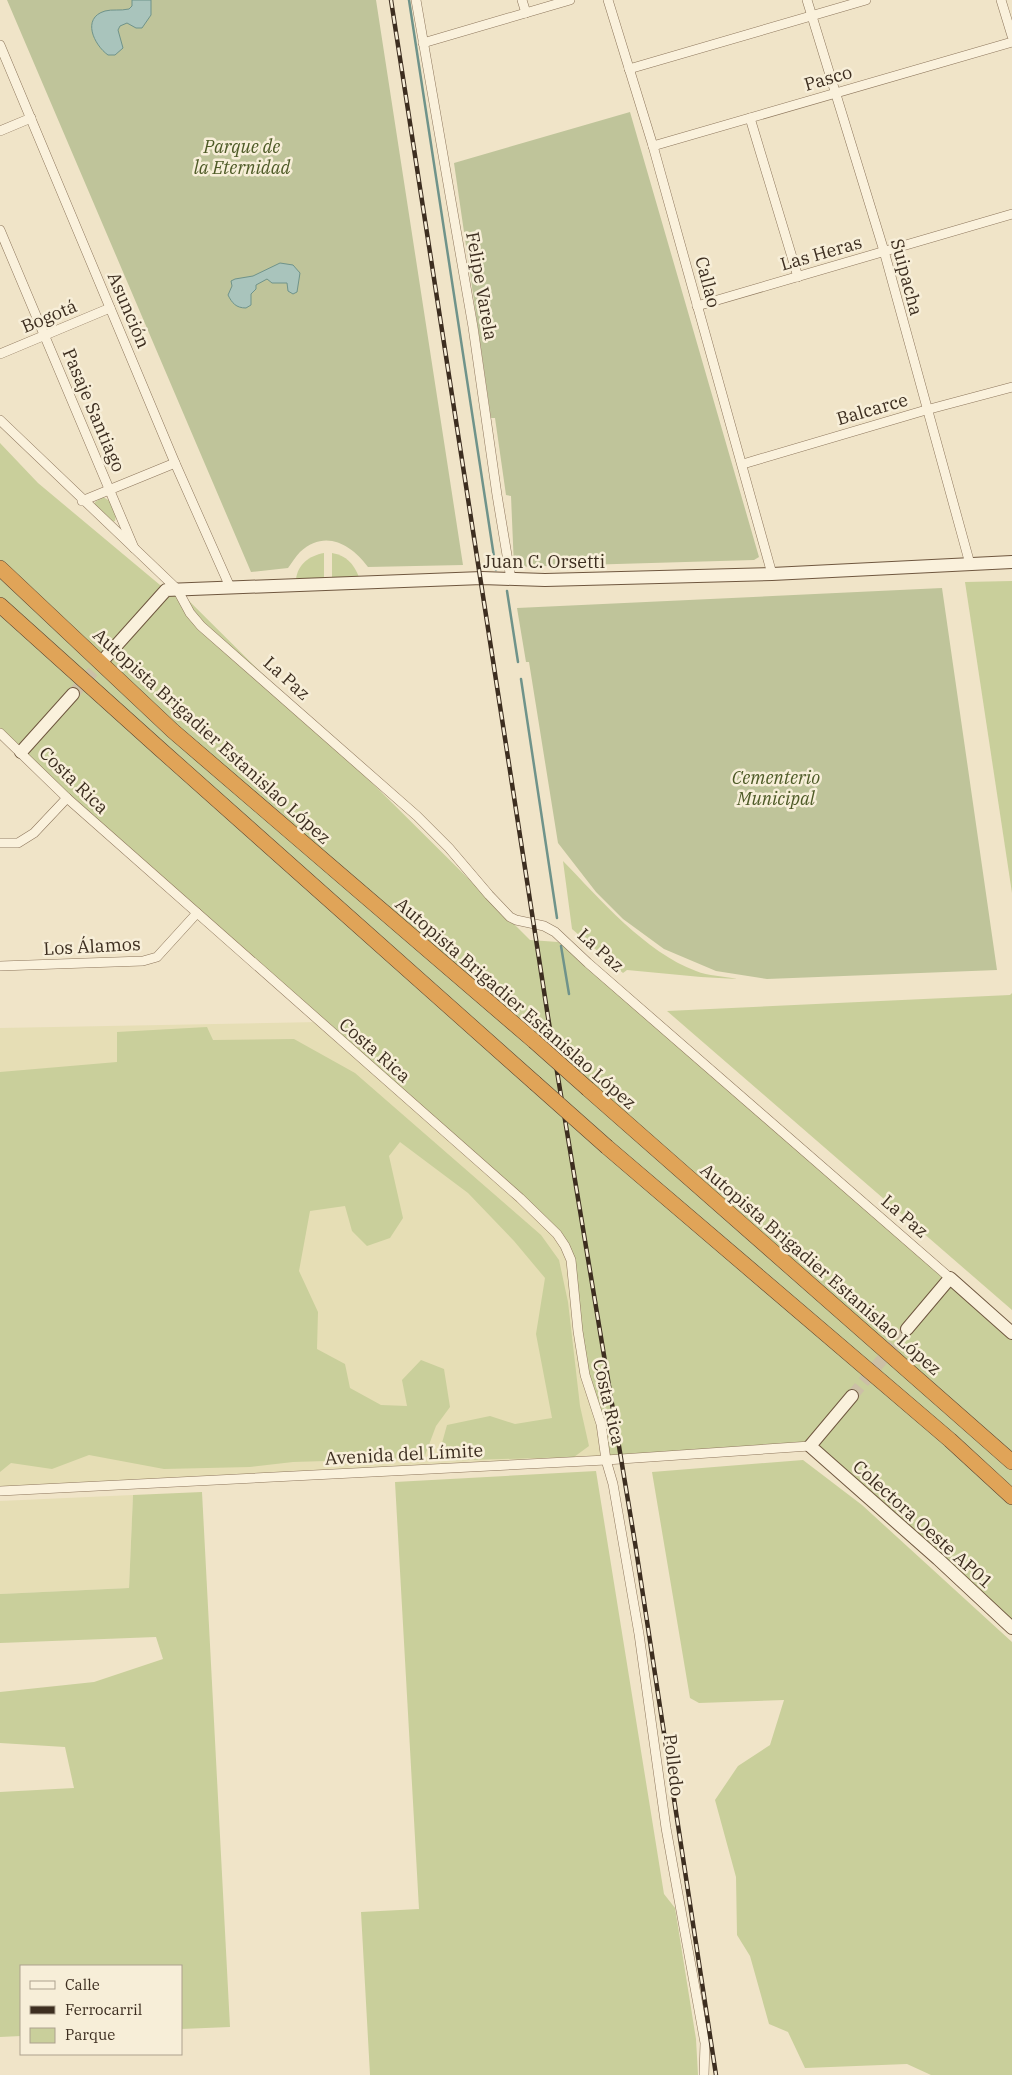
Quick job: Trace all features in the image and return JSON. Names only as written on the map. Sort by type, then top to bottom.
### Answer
[{"type":"highway","name":"Autopista Brigadier Estanislao López","points":[[0,568],[173,731],[588,1089],[1012,1462]]},
{"type":"highway","points":[[0,605],[160,750],[607,1147],[950,1440],[1012,1497]]},
{"type":"street","name":"Felipe Varela","points":[[416,0],[473,327],[511,579]]},
{"type":"street","points":[[522,0],[526,13]]},
{"type":"street","points":[[423,43],[570,0]]},
{"type":"street","name":"Callao","points":[[608,0],[653,146],[743,464],[772,574]]},
{"type":"street","name":"Suipacha","points":[[807,0],[884,251],[926,410],[970,564]]},
{"type":"street","points":[[629,69],[866,0]]},
{"type":"street","points":[[1001,0],[1012,36]]},
{"type":"street","name":"Pasco","points":[[653,146],[1012,42]]},
{"type":"street","name":"Asunción","points":[[0,44],[110,308],[230,587]]},
{"type":"street","points":[[0,131],[30,118]]},
{"type":"street","points":[[750,118],[798,277]]},
{"type":"street","name":"Las Heras","points":[[697,306],[1012,214]]},
{"type":"street","name":"Pasaje Santiago","points":[[0,230],[135,550],[177,589]]},
{"type":"street","name":"Bogotá","points":[[0,354],[110,308]]},
{"type":"street","name":"Balcarce","points":[[743,464],[926,410],[1012,387]]},
{"type":"street","points":[[1,420],[82,501],[135,550]]},
{"type":"street","points":[[82,501],[176,463]]},
{"type":"street","points":[[993,563],[1012,557]]},
{"type":"street","name":"Juan C. Orsetti","points":[[106,657],[166,590],[482,578],[545,580],[772,574],[1012,562]]},
{"type":"street","name":"La Paz","points":[[177,589],[190,613],[201,626],[417,816],[449,848],[488,895],[510,917],[544,926],[555,932],[1012,1334]]},
{"type":"street","points":[[21,752],[73,694]]},
{"type":"street","name":"Costa Rica","points":[[0,733],[67,798],[520,1198],[557,1234],[571,1260],[578,1331],[586,1375],[601,1424],[606,1460]]},
{"type":"street","points":[[0,843],[18,843],[34,833],[67,798]]},
{"type":"street","name":"Los Álamos","points":[[0,966],[143,961],[157,957],[197,914]]},
{"type":"street","points":[[907,1329],[950,1278]]},
{"type":"street","points":[[810,1446],[852,1396]]},
{"type":"street","name":"Avenida del Límite","points":[[0,1492],[606,1460],[810,1446]]},
{"type":"street","name":"Colectora Oeste AP01","points":[[810,1446],[938,1559],[1012,1628]]},
{"type":"street","name":"Polledo","points":[[606,1460],[613,1484],[650,1703],[666,1828],[700,2006],[705,2043],[704,2075]]},
{"type":"shaded area","points":[[319,1022],[520,1198],[565,1246],[606,1460],[0,1491],[0,1028]]},
{"type":"shaded area","points":[[133,1495],[129,1588],[0,1594],[0,1501]]},
{"type":"green space","name":"Parque de la Eternidad","points":[[7,0],[376,0],[463,565],[368,567],[346,546],[337,542],[319,541],[309,545],[300,552],[288,568],[251,572]]},
{"type":"green space","points":[[630,112],[759,557],[754,560],[514,567],[511,496],[506,495],[495,418],[491,418],[454,163]]},
{"type":"green space","points":[[0,443],[38,483],[166,590],[177,589],[530,940],[558,942],[588,963],[1012,1333],[1012,1628],[810,1446],[606,1460],[585,1375],[571,1260],[557,1234],[0,733]]},
{"type":"green space","points":[[103,497],[110,501],[116,516],[115,521],[112,522],[94,505],[95,502]]},
{"type":"green space","points":[[324,553],[324,578],[296,579],[299,569],[305,562],[314,556]]},
{"type":"green space","points":[[332,553],[342,556],[349,561],[359,577],[332,578]]},
{"type":"green space","points":[[1012,581],[1012,893],[965,582]]},
{"type":"green space","name":"Cementerio Municipal","points":[[942,588],[997,970],[767,979],[716,971],[664,949],[623,919],[596,892],[558,843],[529,662],[526,662],[517,608]]},
{"type":"green space","points":[[563,861],[624,923],[659,951],[696,971],[737,979],[627,970],[623,973],[572,929]]},
{"type":"green space","points":[[1012,993],[1012,1310],[667,1011],[1010,995]]},
{"type":"green space","points":[[207,1027],[213,1040],[294,1039],[355,1073],[541,1235],[559,1260],[568,1302],[580,1406],[589,1446],[574,1457],[437,1461],[447,1425],[490,1416],[515,1424],[552,1418],[536,1334],[545,1278],[514,1241],[468,1193],[400,1142],[389,1156],[403,1218],[390,1238],[367,1246],[352,1231],[345,1206],[310,1211],[299,1271],[318,1312],[317,1349],[345,1364],[350,1388],[381,1405],[407,1406],[402,1380],[421,1360],[444,1369],[450,1407],[436,1426],[424,1458],[293,1462],[250,1467],[164,1469],[89,1455],[52,1469],[11,1463],[0,1472],[0,1072],[117,1062],[117,1032]]},
{"type":"green space","points":[[803,1460],[862,1505],[1012,1642],[1012,2075],[931,2075],[907,2064],[805,2068],[788,2032],[769,2024],[750,1956],[737,1935],[736,1877],[715,1800],[738,1766],[770,1745],[784,1700],[699,1703],[690,1698],[652,1472]]},
{"type":"green space","points":[[596,1471],[664,1894],[675,1908],[696,2039],[698,2075],[370,2075],[361,1912],[419,1909],[395,1482]]},
{"type":"green space","points":[[202,1492],[230,2027],[182,2029],[182,1965],[20,1965],[20,2036],[0,2037],[0,1792],[74,1788],[65,1747],[0,1743],[0,1692],[94,1682],[163,1659],[156,1637],[0,1643],[0,1594],[129,1588],[133,1495]]},
{"type":"water","points":[[132,0],[151,0],[151,15],[142,28],[136,28],[127,23],[120,26],[118,30],[123,48],[115,55],[108,55],[98,45],[92,32],[93,19],[105,11],[129,9],[132,6]]},
{"type":"water","points":[[280,263],[293,265],[300,273],[297,292],[293,294],[288,291],[287,283],[272,283],[267,279],[256,285],[256,289],[251,294],[251,305],[243,308],[233,303],[228,295],[232,286],[231,281],[253,276]]},
{"type":"waterway","points":[[409,0],[496,570]]},
{"type":"waterway","points":[[507,591],[518,662]]},
{"type":"waterway","points":[[521,679],[557,918]]},
{"type":"waterway","points":[[561,946],[569,994]]},
{"type":"tunnel","points":[[73,694],[106,657]]},
{"type":"tunnel","points":[[852,1396],[907,1329]]},
{"type":"railway","points":[[391,0],[548,1017],[636,1549],[716,2075]]}]
